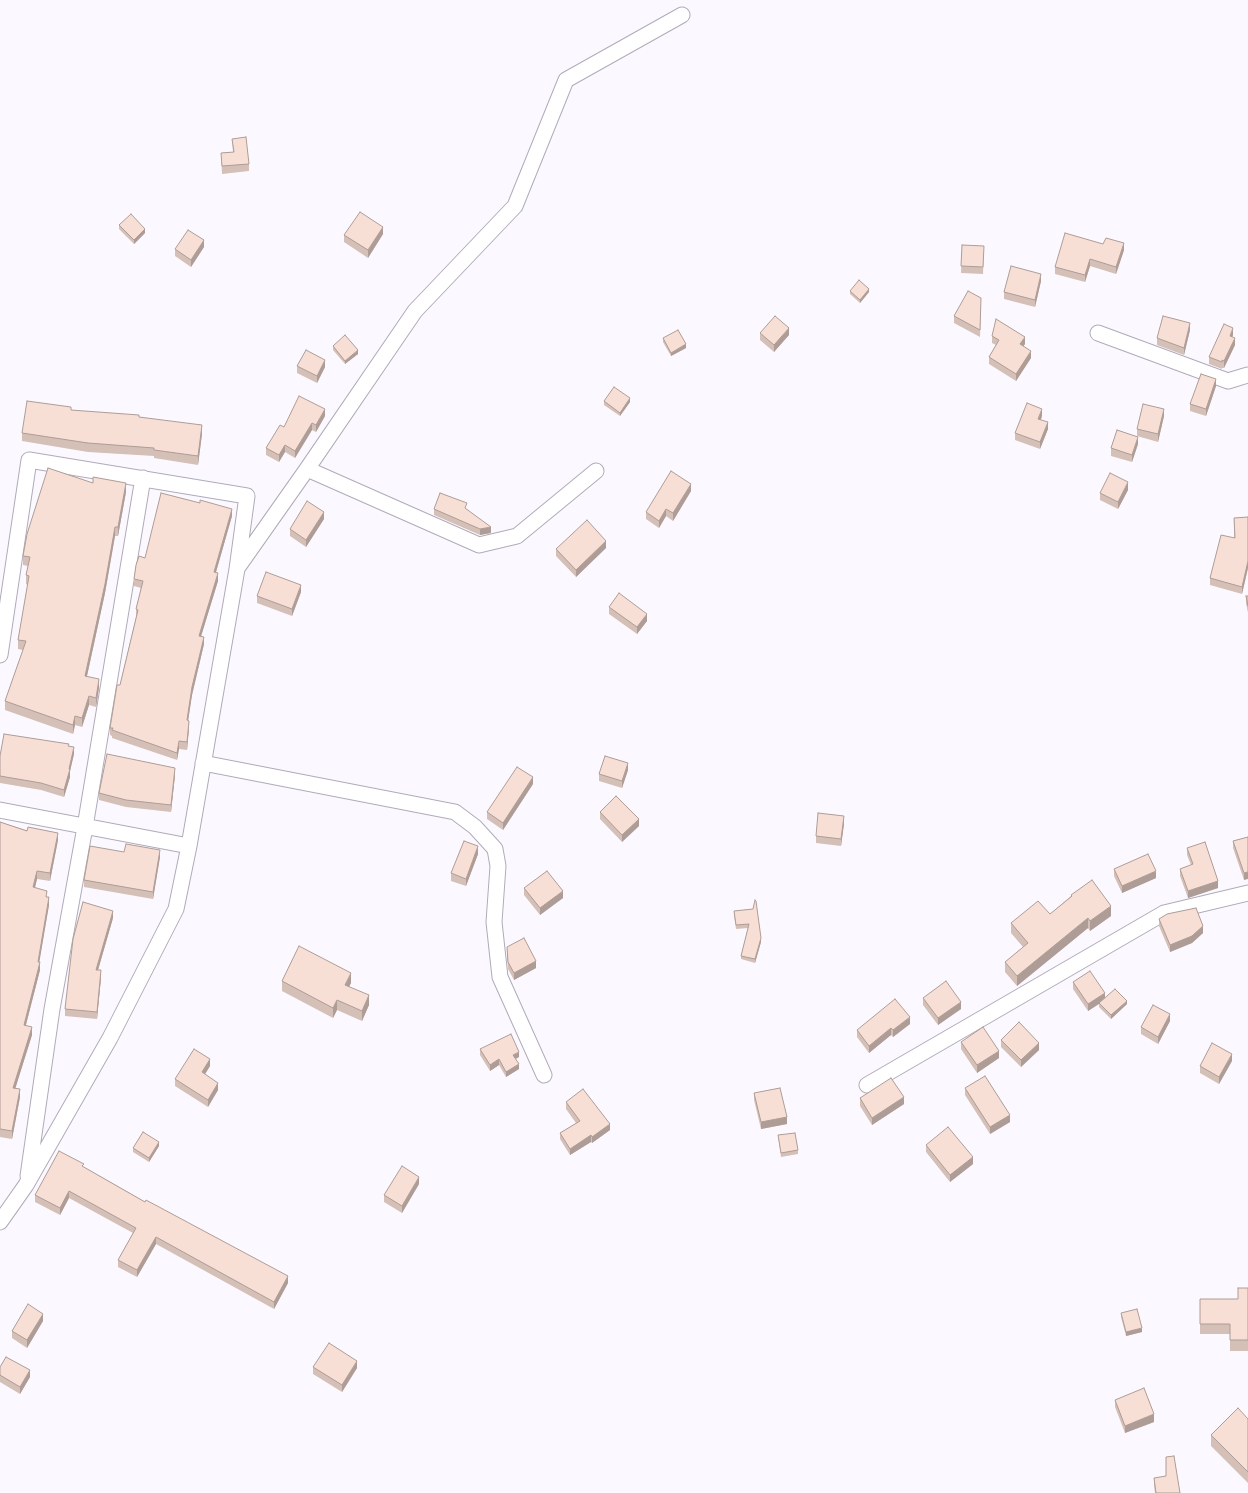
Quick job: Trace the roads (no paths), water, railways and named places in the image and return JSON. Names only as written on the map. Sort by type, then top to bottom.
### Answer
[{"type":"street","points":[[237,569],[415,311],[515,206],[566,80],[682,15]]},
{"type":"street","points":[[1098,333],[1228,381],[1248,375]]},
{"type":"street","points":[[0,655],[29,460],[248,496],[237,569],[189,846],[176,909],[110,1038],[26,1185],[0,1222]]},
{"type":"street","points":[[307,469],[479,545],[517,536],[596,470]]},
{"type":"street","points":[[26,1185],[52,1009],[85,827],[143,478]]},
{"type":"street","points":[[203,763],[455,812],[475,827],[495,849],[498,866],[494,922],[500,977],[544,1076]]},
{"type":"street","points":[[0,810],[189,846]]},
{"type":"street","points":[[867,1085],[1164,912],[1248,893]]}]
